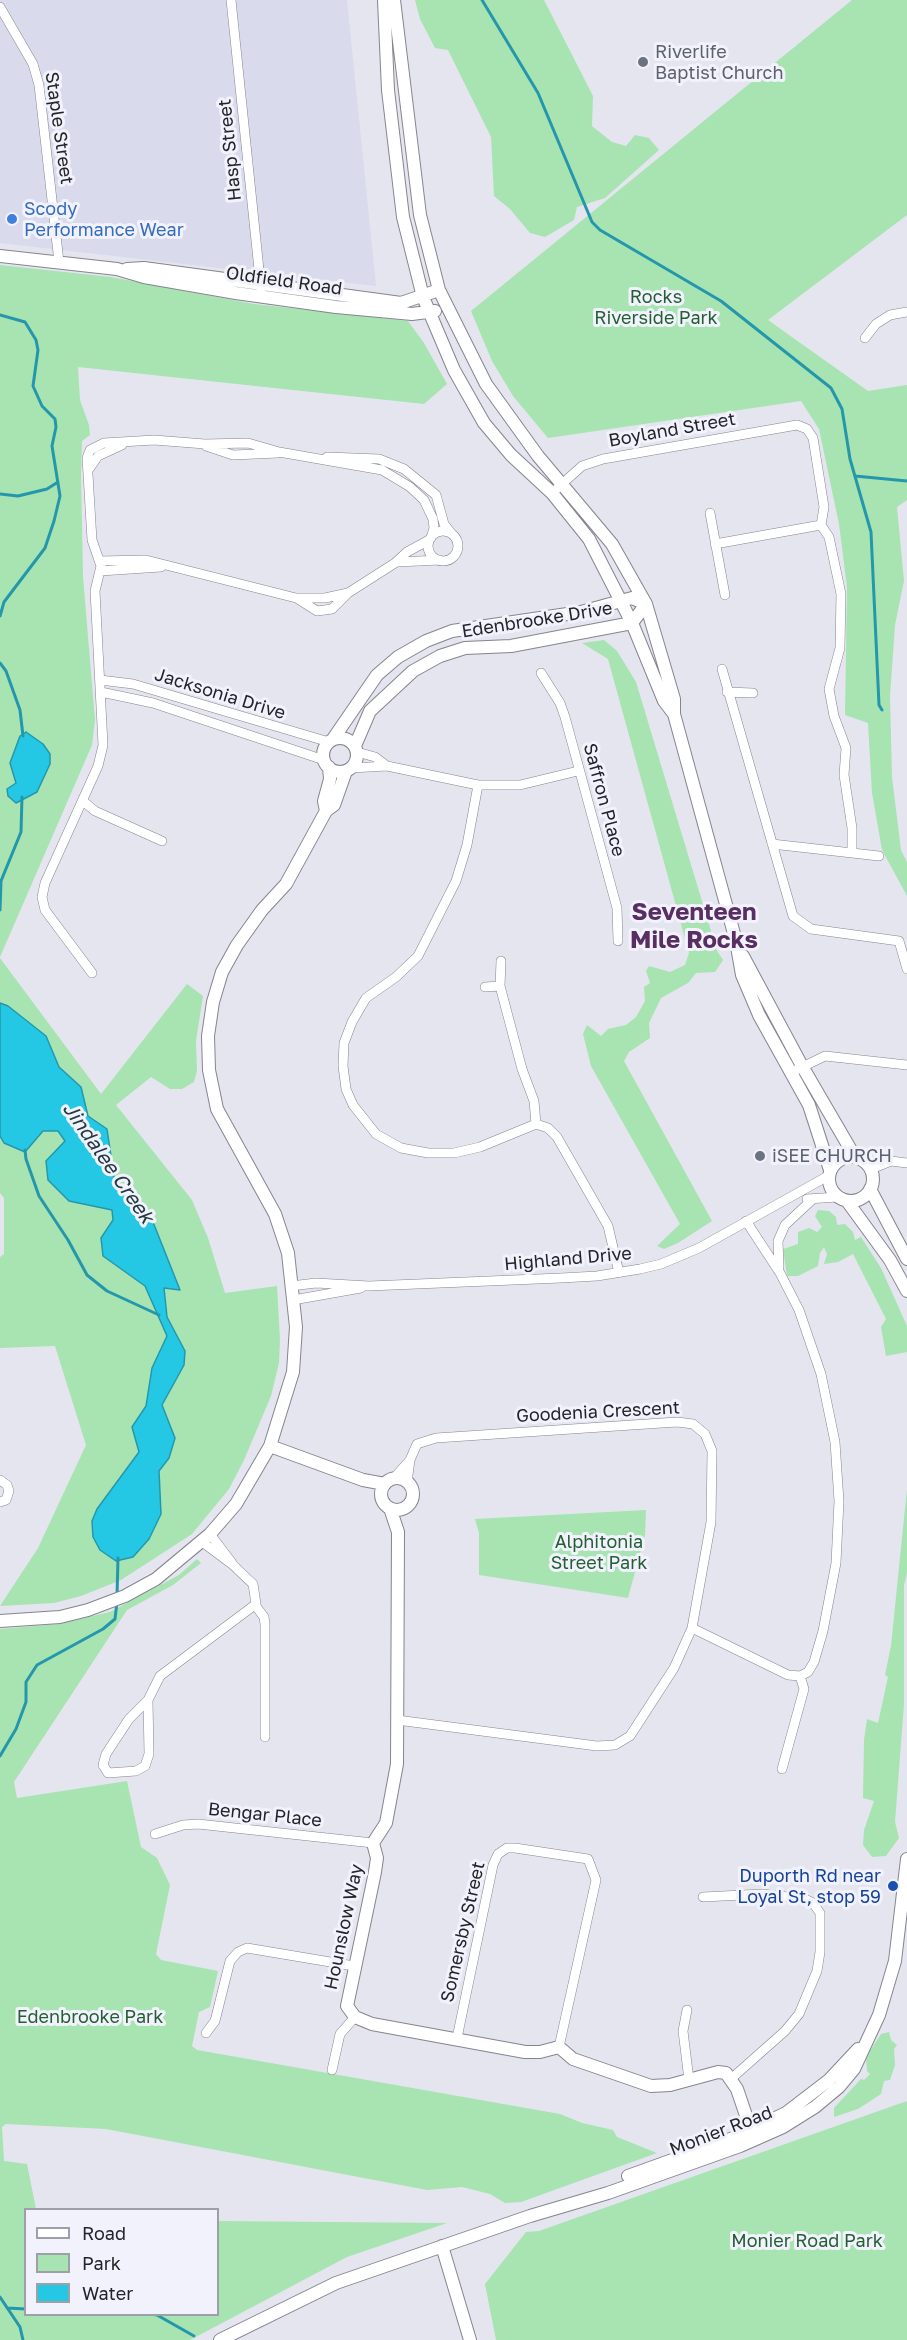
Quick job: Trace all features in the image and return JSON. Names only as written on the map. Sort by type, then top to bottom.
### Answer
[{"type":"street","name":"Hasp Street","points":[[231,0],[262,297]]},
{"type":"street","points":[[384,0],[388,90],[403,217],[423,297],[454,370],[484,423],[511,454],[552,493],[589,539],[632,623],[664,701],[674,714]]},
{"type":"street","points":[[394,0],[420,215],[440,290],[486,384],[511,421],[612,543],[646,604],[674,699],[674,714],[736,941],[797,1069],[829,1173],[830,1188],[843,1199],[890,1260],[907,1291]]},
{"type":"street","name":"Staple Street","points":[[0,7],[33,64],[39,85],[59,262]]},
{"type":"street","name":"Oldfield Road","points":[[0,256],[117,269],[144,268],[401,303],[440,290]]},
{"type":"street","name":"Oldfield Road","points":[[117,269],[144,277],[262,297],[352,309],[412,314],[430,313],[447,307]]},
{"type":"street","points":[[865,338],[876,324],[890,315],[907,312]]},
{"type":"street","name":"Boyland Street","points":[[552,493],[582,466],[603,459],[797,425],[807,429],[813,438],[824,507],[821,525]]},
{"type":"street","points":[[92,973],[45,910],[42,897],[45,883],[101,757],[101,692],[95,588],[100,566],[93,543],[87,456],[92,447],[104,443],[165,440],[201,444],[251,443],[283,453],[379,459],[404,469],[436,495],[444,524],[458,543],[456,552],[450,559],[395,563]]},
{"type":"street","points":[[319,457],[386,472],[413,489],[433,515],[434,528],[430,539],[430,553],[441,560]]},
{"type":"street","points":[[710,513],[725,595]]},
{"type":"street","points":[[716,544],[821,525],[829,537],[841,594],[840,648],[830,689],[834,716],[846,748],[844,776],[852,828],[852,853]]},
{"type":"street","points":[[100,566],[142,560],[296,598],[321,599],[348,593],[441,531],[452,534]]},
{"type":"street","name":"Edenbrooke Drive","points":[[331,741],[376,675],[399,657],[426,641],[452,631],[581,612],[620,600],[632,598],[646,604],[632,623],[511,646],[465,648],[440,656],[413,671],[370,711],[356,749]]},
{"type":"street","points":[[722,669],[794,916],[802,925],[811,929],[899,941],[907,969]]},
{"type":"street","name":"Saffron Place","points":[[541,674],[560,703],[617,908],[618,941]]},
{"type":"street","name":"Jacksonia Drive","points":[[100,680],[133,684],[331,741]]},
{"type":"street","name":"Jacksonia Drive","points":[[101,692],[153,704],[326,764]]},
{"type":"street","points":[[727,692],[753,693]]},
{"type":"street","points":[[326,811],[324,801],[330,779],[324,750],[331,741],[343,738],[356,749],[375,757],[387,766]]},
{"type":"street","points":[[0,1621],[60,1617],[88,1610],[125,1596],[156,1579],[206,1538],[236,1503],[270,1446],[293,1372],[296,1327],[288,1253],[275,1214],[217,1108],[209,1070],[208,1036],[213,1002],[222,972],[262,910],[286,885],[326,811],[333,805],[349,769],[357,758],[356,749]]},
{"type":"street","points":[[326,764],[337,771],[387,766],[478,785],[520,785],[578,771]]},
{"type":"street","points":[[478,785],[467,845],[456,881],[418,956],[396,977],[366,998],[351,1022],[344,1043],[343,1066],[346,1089],[353,1106],[376,1134],[401,1148],[428,1153],[454,1153],[480,1147],[536,1124],[548,1128],[557,1137],[608,1226],[619,1273]]},
{"type":"street","points":[[83,801],[95,811],[162,842]]},
{"type":"street","points":[[772,843],[879,856]]},
{"type":"street","points":[[501,961],[500,986],[522,1069],[534,1101],[536,1124]]},
{"type":"street","points":[[485,987],[500,986]]},
{"type":"street","points":[[797,1069],[825,1056],[907,1065]]},
{"type":"street","points":[[797,1069],[855,1156],[866,1162],[871,1169],[870,1189],[907,1259]]},
{"type":"street","points":[[829,1173],[840,1159],[855,1156]]},
{"type":"street","points":[[871,1169],[891,1161],[907,1163]]},
{"type":"street","name":"Highland Drive","points":[[291,1286],[316,1283],[369,1286],[561,1278],[619,1273],[661,1264],[699,1248],[790,1199],[829,1173]]},
{"type":"street","points":[[843,1199],[861,1198],[870,1189]]},
{"type":"street","name":"Highland Drive","points":[[790,1199],[843,1199]]},
{"type":"street","points":[[780,1273],[778,1241],[785,1225],[813,1199]]},
{"type":"street","points":[[692,1628],[788,1675],[800,1676],[808,1672],[814,1662],[823,1631],[836,1563],[838,1489],[835,1442],[821,1374],[799,1310],[780,1273],[746,1221]]},
{"type":"street","name":"Highland Drive","points":[[293,1300],[369,1286]]},
{"type":"street","name":"Goodenia Crescent","points":[[389,1481],[410,1460],[417,1444],[436,1438],[676,1422],[693,1424],[705,1434],[712,1451],[711,1522],[692,1628],[675,1668],[630,1736],[615,1745],[597,1746],[397,1720]]},
{"type":"street","points":[[270,1446],[363,1480],[407,1483]]},
{"type":"street","points":[[363,1480],[381,1496],[390,1508],[398,1509],[406,1506],[412,1495],[407,1483],[410,1460]]},
{"type":"street","points":[[0,1480],[9,1490],[8,1498],[0,1503]]},
{"type":"street","points":[[381,1496],[389,1481]]},
{"type":"street","name":"Hounslow Way","points":[[355,2017],[347,1999],[375,1872],[377,1858],[373,1844],[386,1823],[394,1784],[397,1720],[398,1532],[406,1506]]},
{"type":"street","name":"Hounslow Way","points":[[390,1508],[398,1532]]},
{"type":"street","points":[[206,1538],[253,1584],[256,1594],[255,1605],[264,1617],[265,1737]]},
{"type":"street","points":[[148,1700],[149,1754],[145,1766],[136,1771],[108,1773],[103,1765],[106,1754],[129,1719],[148,1700],[163,1673],[255,1605]]},
{"type":"street","points":[[783,1769],[804,1689],[800,1676]]},
{"type":"street","name":"Bengar Place","points":[[155,1834],[183,1825],[198,1824],[373,1844]]},
{"type":"street","name":"Somersby Street","points":[[457,2038],[493,1865],[498,1854],[507,1848],[515,1848],[588,1859],[596,1880],[560,2048]]},
{"type":"street","name":"Monier Road","points":[[220,2340],[336,2283],[530,2216],[608,2193],[753,2135],[783,2127],[815,2107],[839,2087],[854,2069],[879,2015],[894,1961],[907,1859]]},
{"type":"street","points":[[703,1897],[762,1894],[805,1899],[813,1903],[820,1913],[820,1952],[817,1971],[799,2014],[785,2031],[732,2078]]},
{"type":"street","points":[[206,2033],[215,2021],[230,1961],[238,1952],[247,1948],[354,1966]]},
{"type":"street","points":[[687,2010],[683,2031],[689,2080]]},
{"type":"street","points":[[332,2070],[340,2034],[355,2017],[372,2024],[525,2052],[560,2048],[573,2059],[651,2086],[689,2080],[718,2072],[726,2073],[732,2078],[753,2135]]},
{"type":"street","points":[[442,2246],[470,2340]]},
{"type":"shaded area","points":[[0,0],[347,0],[376,286],[0,243]]},
{"type":"green space","points":[[415,0],[544,0],[593,96],[592,126],[612,142],[626,146],[635,135],[649,138],[659,150],[605,198],[577,207],[574,220],[545,237],[530,233],[510,209],[494,196],[491,137],[448,50],[435,48],[420,19]]},
{"type":"green space","name":"Rocks Riverside Park","points":[[852,0],[907,0],[907,215],[768,320],[868,391],[907,385],[907,500],[897,507],[904,581],[895,625],[890,696],[892,777],[901,850],[907,862],[907,896],[882,850],[872,793],[868,723],[845,715],[847,587],[839,524],[819,429],[801,401],[548,438],[513,396],[492,361],[471,311]]},
{"type":"green space","points":[[0,265],[111,277],[254,304],[408,321],[424,343],[447,384],[424,404],[78,367],[80,400],[90,435],[82,441],[81,474],[83,577],[95,720],[92,745],[0,957]]},
{"type":"green space","points":[[604,640],[617,651],[636,682],[717,951],[723,960],[715,972],[696,973],[688,983],[661,998],[649,1023],[650,1038],[629,1052],[624,1061],[712,1221],[678,1243],[664,1249],[657,1246],[680,1224],[591,1066],[583,1034],[587,1025],[601,1036],[608,1029],[626,1025],[636,1017],[645,1001],[644,987],[650,983],[646,971],[649,966],[670,972],[685,965],[689,953],[608,659],[582,643]]},
{"type":"green space","points":[[0,958],[101,1094],[187,984],[203,996],[196,1041],[197,1071],[194,1082],[182,1089],[170,1089],[151,1077],[116,1105],[192,1200],[208,1238],[225,1293],[277,1286],[280,1340],[279,1363],[271,1396],[244,1460],[229,1489],[192,1534],[121,1580],[81,1596],[54,1603],[0,1606],[38,1548],[86,1445],[55,1346],[0,1348],[0,1257],[4,1254],[4,1198],[0,1193]]},
{"type":"green space","points":[[818,1210],[829,1211],[836,1217],[837,1225],[845,1224],[853,1232],[855,1240],[861,1237],[881,1268],[907,1326],[907,1352],[886,1356],[881,1327],[886,1319],[853,1254],[838,1262],[824,1264],[827,1254],[824,1247],[820,1253],[818,1266],[798,1276],[787,1276],[783,1249],[798,1244],[798,1232],[809,1228],[817,1232],[822,1227],[815,1216]]},
{"type":"green space","points":[[907,1489],[904,1704],[895,1822],[899,1838],[886,1856],[872,1857],[863,1845],[864,1830],[874,1801],[863,1798],[864,1740],[867,1719],[878,1723],[888,1677],[885,1675],[891,1646]]},
{"type":"green space","name":"Alphitonia Street Park","points":[[646,1510],[645,1535],[628,1598],[479,1575],[479,1533],[475,1519]]},
{"type":"green space","name":"Edenbrooke Park","points":[[197,1559],[201,1563],[173,1585],[127,1610],[14,1782],[17,1798],[127,1781],[141,1847],[157,1858],[170,1885],[156,1954],[161,1960],[218,1971],[210,2007],[199,2012],[192,2046],[197,2050],[560,2114],[582,2123],[613,2130],[617,2137],[657,2153],[521,2202],[505,2203],[490,2194],[462,2187],[427,2190],[106,2129],[6,2124],[2,2127],[4,2161],[27,2164],[36,2208],[24,2208],[24,2316],[219,2316],[219,2221],[447,2223],[347,2257],[190,2340],[0,2340],[0,1629],[58,1624],[110,1612],[179,1575]]},
{"type":"green space","points":[[889,2032],[891,2040],[897,2045],[894,2049],[895,2065],[890,2080],[884,2081],[881,2094],[858,2109],[834,2117],[834,2108],[861,2079],[864,2080],[870,2074],[867,2071],[866,2057],[881,2034]]},
{"type":"green space","name":"Monier Road Park","points":[[907,2101],[907,2340],[496,2340],[485,2284],[526,2232],[539,2231]]},
{"type":"water","points":[[26,732],[43,744],[50,754],[50,764],[37,792],[16,803],[8,796],[7,789],[16,783],[10,763],[20,736]]},
{"type":"water","points":[[0,1003],[8,1006],[46,1036],[59,1067],[81,1087],[88,1116],[107,1129],[115,1183],[153,1222],[180,1290],[164,1288],[167,1317],[185,1351],[184,1365],[162,1405],[175,1438],[169,1458],[159,1471],[161,1514],[149,1539],[133,1557],[116,1561],[100,1550],[93,1537],[92,1521],[97,1509],[139,1452],[132,1427],[146,1406],[152,1368],[167,1336],[145,1286],[103,1256],[101,1238],[113,1220],[112,1210],[69,1201],[48,1180],[46,1161],[65,1141],[58,1131],[43,1131],[25,1152],[4,1143],[0,1136]]},
{"type":"waterway","points":[[482,0],[538,93],[592,222],[600,230],[721,301],[831,388],[842,409],[850,459],[871,532],[879,705],[882,710]]},
{"type":"waterway","name":"Jindalee Creek","points":[[0,315],[25,322],[36,340],[38,350],[33,386],[42,406],[55,419],[56,427],[52,446],[60,496],[45,548],[4,602],[0,616]]},
{"type":"waterway","points":[[855,476],[907,481]]},
{"type":"waterway","points":[[0,494],[18,496],[47,489],[58,482]]},
{"type":"waterway","name":"Jindalee Creek","points":[[0,663],[6,671],[20,710],[23,736]]},
{"type":"waterway","name":"Jindalee Creek","points":[[0,910],[1,881],[21,832],[22,797]]},
{"type":"waterway","points":[[25,1150],[39,1196],[68,1240],[87,1275],[107,1291],[159,1315]]},
{"type":"waterway","name":"Jindalee Creek","points":[[117,1596],[118,1558]]},
{"type":"waterway","name":"Jindalee Creek","points":[[0,1756],[16,1729],[26,1702],[26,1682],[37,1665],[103,1629],[115,1619],[117,1602]]},
{"type":"waterway","name":"Jindalee Creek","points":[[0,2297],[20,2327],[23,2340]]},
{"type":"waterway","points":[[7,2308],[24,2309]]},
{"type":"waterway","points":[[159,2316],[194,2336]]},
{"type":"place","name":"Riverlife Baptist Church","points":[[643,62]]},
{"type":"place","name":"Scody Performance Wear","points":[[12,219]]},
{"type":"place","name":"iSEE CHURCH","points":[[760,1156]]},
{"type":"place","name":"Duporth Rd near Loyal St, stop 59","points":[[893,1886]]},
{"type":"district","name":"Seventeen Mile Rocks","points":[[694,926]]}]
